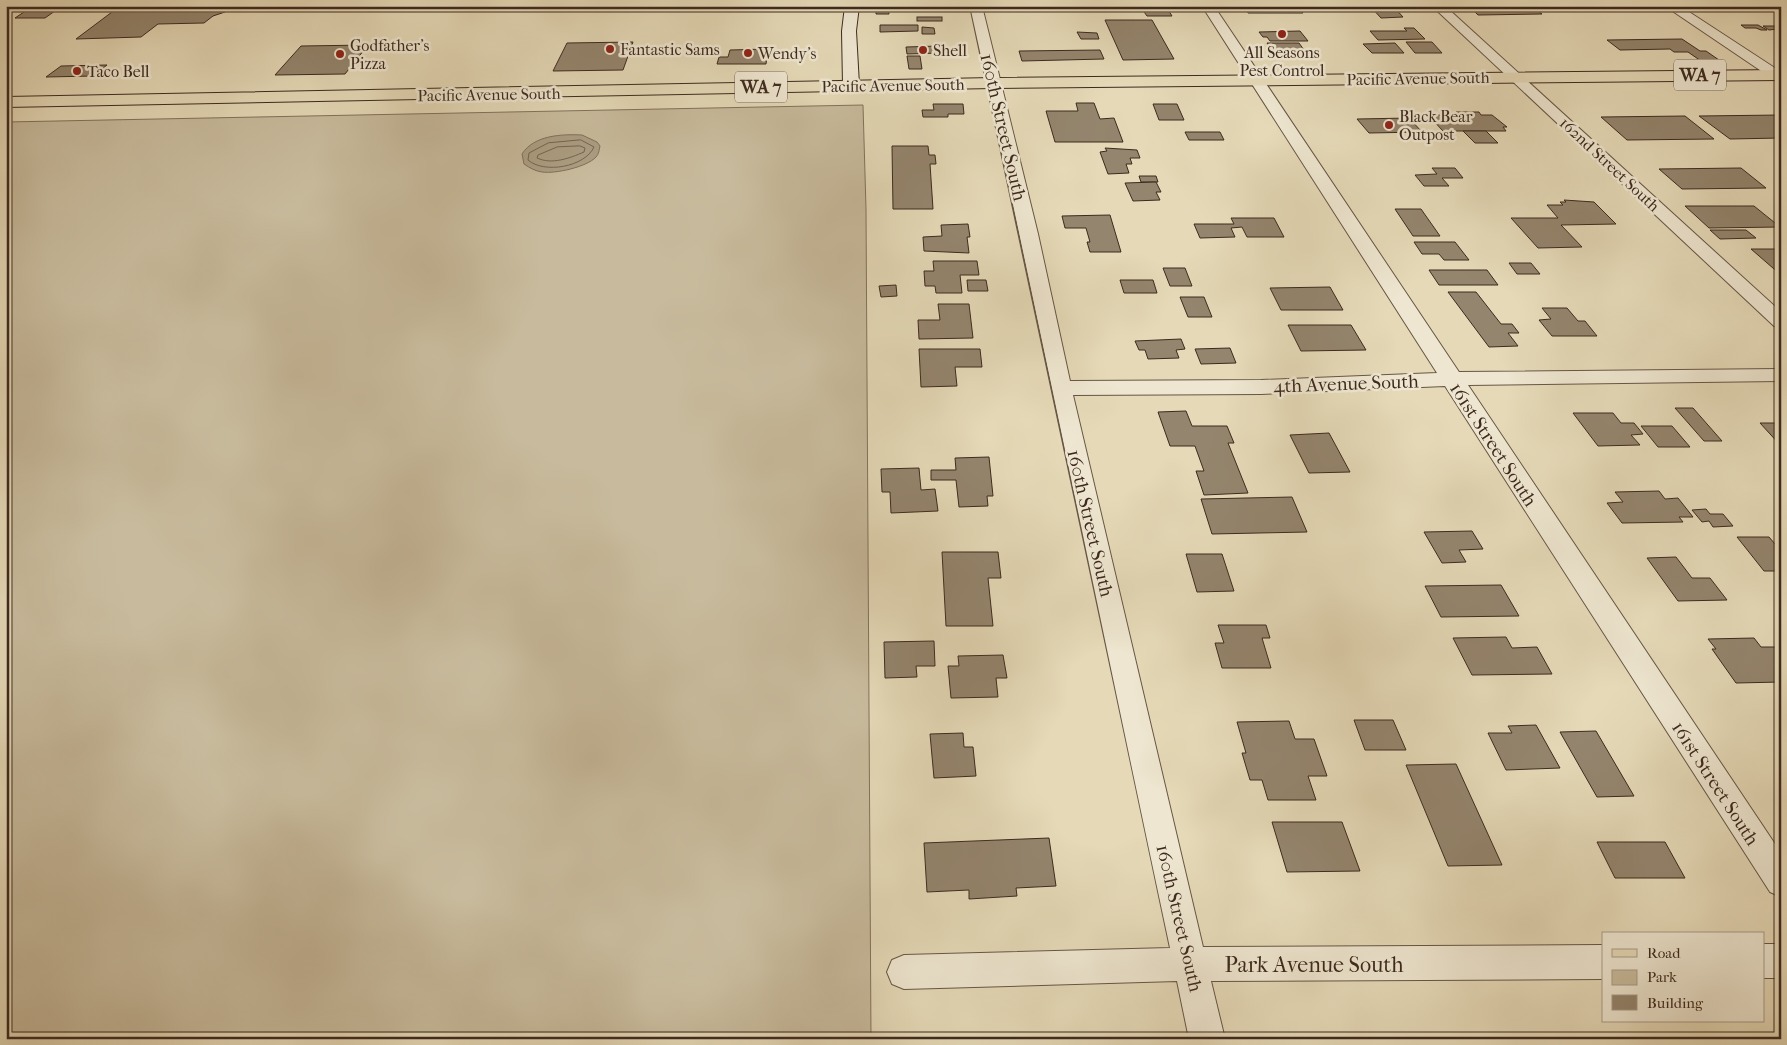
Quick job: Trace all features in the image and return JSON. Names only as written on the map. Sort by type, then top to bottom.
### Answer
[{"type":"main road","name":"Pacific Avenue South","points":[[6,102],[851,85],[1515,77],[1779,76]]},
{"type":"street","points":[[851,85],[849,31],[852,6]]},
{"type":"street","name":"160th Street South","points":[[976,6],[1029,234],[1061,388],[1207,1039]]},
{"type":"street","name":"161st Street South","points":[[1208,6],[1781,881]]},
{"type":"street","name":"162nd Street South","points":[[1438,6],[1781,322]]},
{"type":"street","points":[[1671,6],[1779,76]]},
{"type":"street","name":"4th Avenue South","points":[[1061,388],[1261,387],[1452,379],[1781,375]]},
{"type":"street","points":[[1764,961],[1781,961]]},
{"type":"street","name":"Park Avenue South","points":[[904,972],[1190,964],[1602,962]]},
{"type":"green space","points":[[863,105],[866,209],[871,1039],[6,1039],[6,122]]},
{"type":"water","points":[[566,135],[582,135],[597,142],[600,146],[597,156],[586,164],[562,171],[542,172],[524,164],[522,154],[527,148],[541,139]]},
{"type":"building","points":[[33,6],[62,6],[45,18],[15,18]]},
{"type":"building","points":[[120,6],[232,6],[204,23],[158,24],[141,37],[76,39]]},
{"type":"building","points":[[876,6],[901,7],[888,7],[889,14],[876,14]]},
{"type":"building","points":[[1298,6],[1303,13],[1248,13],[1244,7]]},
{"type":"building","points":[[1370,6],[1393,6],[1403,17],[1381,18]]},
{"type":"building","points":[[1469,6],[1533,7],[1542,14],[1478,15]]},
{"type":"building","points":[[1167,8],[1172,16],[1147,16],[1142,9]]},
{"type":"building","points":[[917,17],[942,17],[942,21],[917,21]]},
{"type":"building","points":[[1105,20],[1152,20],[1174,59],[1123,60]]},
{"type":"building","points":[[880,25],[918,25],[918,31],[880,32]]},
{"type":"building","points":[[1741,25],[1758,25],[1767,30],[1745,28]]},
{"type":"building","points":[[1763,26],[1781,26],[1781,32],[1777,29],[1769,30]]},
{"type":"building","points":[[922,27],[934,28],[935,34],[922,34]]},
{"type":"building","points":[[1404,28],[1414,28],[1425,39],[1378,40],[1370,31],[1407,31]]},
{"type":"building","name":"All Seasons Pest Control","points":[[1300,31],[1308,41],[1270,41],[1259,32]]},
{"type":"building","points":[[1077,32],[1097,33],[1099,39],[1081,39]]},
{"type":"building","points":[[1682,39],[1700,51],[1706,51],[1719,60],[1701,61],[1688,52],[1674,52],[1670,49],[1620,50],[1607,40]]},
{"type":"building","points":[[633,42],[623,70],[553,71],[567,43]]},
{"type":"building","points":[[1406,42],[1432,42],[1442,53],[1415,53]]},
{"type":"building","points":[[1267,43],[1299,43],[1306,53],[1274,53]]},
{"type":"building","points":[[1395,43],[1404,53],[1372,53],[1363,44]]},
{"type":"building","points":[[368,45],[345,74],[275,75],[301,46]]},
{"type":"building","name":"Shell","points":[[938,46],[940,53],[907,54],[906,47]]},
{"type":"building","name":"Wendy's","points":[[768,49],[766,64],[717,64],[719,57],[728,57],[730,50]]},
{"type":"building","points":[[1100,50],[1104,59],[1022,61],[1019,51]]},
{"type":"building","name":"Shell","points":[[907,56],[920,56],[922,69],[909,69]]},
{"type":"building","name":"Taco Bell","points":[[107,65],[93,76],[46,77],[61,66]]},
{"type":"building","points":[[1076,103],[1094,103],[1100,119],[1114,118],[1123,142],[1055,142],[1046,111],[1078,111]]},
{"type":"building","points":[[933,104],[963,104],[964,114],[948,114],[948,117],[923,117],[922,110],[934,110]]},
{"type":"building","points":[[1153,104],[1177,104],[1184,120],[1159,120]]},
{"type":"building","points":[[1456,112],[1479,112],[1481,115],[1492,115],[1507,127],[1503,127],[1506,131],[1443,131],[1428,115],[1459,115]]},
{"type":"building","points":[[1781,115],[1781,138],[1730,139],[1699,116]]},
{"type":"building","points":[[1685,116],[1714,139],[1627,140],[1601,117]]},
{"type":"building","name":"Black Bear Outpost","points":[[1409,118],[1422,132],[1369,133],[1357,119]]},
{"type":"building","points":[[1463,131],[1486,131],[1498,143],[1475,143]]},
{"type":"building","points":[[1185,132],[1220,132],[1224,140],[1189,140]]},
{"type":"building","points":[[892,146],[928,146],[929,155],[935,155],[936,164],[930,164],[933,209],[893,209]]},
{"type":"building","points":[[1105,148],[1137,150],[1140,158],[1130,158],[1132,164],[1126,164],[1129,173],[1108,174],[1100,152],[1107,151]]},
{"type":"building","points":[[1432,168],[1455,168],[1463,178],[1442,178],[1449,186],[1424,186],[1415,175],[1437,174]]},
{"type":"building","points":[[1741,168],[1766,188],[1682,189],[1659,169]]},
{"type":"building","points":[[1139,176],[1156,176],[1158,182],[1141,182]]},
{"type":"building","points":[[1156,182],[1161,192],[1156,192],[1160,200],[1133,201],[1125,183]]},
{"type":"building","points":[[1564,200],[1594,202],[1616,224],[1561,225],[1582,247],[1538,248],[1511,218],[1558,218],[1547,205],[1563,205],[1560,202],[1566,202]]},
{"type":"building","points":[[1685,206],[1754,206],[1780,227],[1709,228]]},
{"type":"building","points":[[1395,209],[1421,209],[1440,236],[1413,236]]},
{"type":"building","points":[[1110,215],[1121,252],[1090,252],[1087,242],[1090,242],[1086,228],[1065,228],[1062,216]]},
{"type":"building","points":[[1231,218],[1274,218],[1284,237],[1247,237],[1242,227],[1231,228],[1235,237],[1200,238],[1194,224],[1234,224]]},
{"type":"building","points":[[968,224],[970,237],[967,237],[969,253],[924,251],[923,237],[942,236],[941,225]]},
{"type":"building","points":[[1710,230],[1746,230],[1756,238],[1720,239]]},
{"type":"building","points":[[1414,242],[1455,242],[1469,260],[1444,260],[1439,254],[1422,254]]},
{"type":"building","points":[[1751,249],[1777,249],[1781,252],[1781,275]]},
{"type":"building","points":[[933,261],[977,261],[979,275],[960,275],[962,293],[936,293],[935,286],[925,286],[924,271],[934,271]]},
{"type":"building","points":[[1509,263],[1531,263],[1540,274],[1517,274]]},
{"type":"building","points":[[1163,268],[1185,268],[1192,286],[1170,286]]},
{"type":"building","points":[[1429,270],[1487,270],[1498,285],[1439,285]]},
{"type":"building","points":[[967,280],[986,280],[988,291],[968,291]]},
{"type":"building","points":[[1120,280],[1153,280],[1157,293],[1124,293]]},
{"type":"building","points":[[896,285],[897,296],[881,297],[879,286]]},
{"type":"building","points":[[1330,287],[1343,310],[1281,310],[1270,288]]},
{"type":"building","points":[[1448,292],[1476,292],[1501,324],[1512,324],[1519,333],[1508,333],[1518,346],[1489,347]]},
{"type":"building","points":[[1180,297],[1204,297],[1212,317],[1188,317]]},
{"type":"building","points":[[938,304],[969,304],[973,338],[919,339],[918,320],[940,320]]},
{"type":"building","points":[[1542,308],[1567,308],[1578,321],[1585,321],[1597,336],[1552,336],[1539,320],[1551,319]]},
{"type":"building","points":[[1288,325],[1351,325],[1366,350],[1301,351]]},
{"type":"building","points":[[1181,339],[1185,349],[1176,350],[1179,358],[1148,359],[1145,350],[1139,350],[1135,341]]},
{"type":"building","points":[[1230,348],[1236,363],[1201,364],[1195,349]]},
{"type":"building","points":[[919,349],[980,349],[982,367],[955,367],[957,386],[921,387]]},
{"type":"building","points":[[1675,408],[1693,408],[1722,441],[1704,441]]},
{"type":"building","points":[[1186,411],[1192,426],[1227,426],[1234,443],[1228,443],[1248,493],[1204,495],[1196,471],[1204,471],[1195,446],[1170,446],[1158,412]]},
{"type":"building","points":[[1573,413],[1613,413],[1621,423],[1634,423],[1643,434],[1631,435],[1640,445],[1598,446]]},
{"type":"building","points":[[1760,423],[1781,423],[1781,446]]},
{"type":"building","points":[[1641,426],[1672,426],[1690,447],[1658,447]]},
{"type":"building","points":[[1329,433],[1350,472],[1309,473],[1290,435]]},
{"type":"building","points":[[989,457],[993,496],[987,496],[988,506],[959,507],[956,480],[931,480],[931,470],[956,470],[955,458]]},
{"type":"building","points":[[919,468],[921,490],[935,489],[938,511],[891,513],[890,492],[882,492],[881,469]]},
{"type":"building","points":[[1659,491],[1665,499],[1678,498],[1693,517],[1679,517],[1683,522],[1622,523],[1607,503],[1623,502],[1615,492]]},
{"type":"building","points":[[1292,497],[1307,532],[1212,534],[1201,499]]},
{"type":"building","points":[[1706,509],[1710,514],[1723,514],[1733,526],[1713,527],[1709,521],[1702,522],[1692,510]]},
{"type":"building","points":[[1472,531],[1483,549],[1459,550],[1466,562],[1442,563],[1424,532]]},
{"type":"building","points":[[1737,537],[1769,537],[1781,551],[1781,571],[1764,571]]},
{"type":"building","points":[[942,552],[998,552],[1001,578],[988,578],[993,626],[946,626]]},
{"type":"building","points":[[1186,554],[1222,554],[1234,591],[1197,592]]},
{"type":"building","points":[[1676,557],[1692,578],[1710,578],[1727,600],[1678,601],[1647,558]]},
{"type":"building","points":[[1501,585],[1519,616],[1441,617],[1425,586]]},
{"type":"building","points":[[1218,625],[1266,625],[1270,638],[1262,638],[1271,668],[1222,668],[1215,643],[1224,643]]},
{"type":"building","points":[[1506,637],[1512,648],[1537,647],[1552,674],[1472,675],[1453,638]]},
{"type":"building","points":[[1754,638],[1761,647],[1781,647],[1781,682],[1736,683],[1712,649],[1716,649],[1708,639]]},
{"type":"building","points":[[934,641],[935,666],[916,666],[917,677],[885,678],[884,642]]},
{"type":"building","points":[[1003,655],[1007,678],[996,678],[998,697],[951,698],[948,666],[959,666],[958,656]]},
{"type":"building","points":[[1354,720],[1393,720],[1406,750],[1365,750]]},
{"type":"building","points":[[1289,721],[1295,739],[1314,739],[1327,776],[1308,776],[1316,800],[1268,800],[1262,780],[1250,780],[1242,753],[1246,753],[1237,722]]},
{"type":"building","points":[[1536,725],[1560,768],[1506,770],[1488,733],[1512,733],[1508,726]]},
{"type":"building","points":[[1596,731],[1634,796],[1597,797],[1560,732]]},
{"type":"building","points":[[963,733],[964,747],[973,747],[976,776],[934,778],[930,734]]},
{"type":"building","points":[[1456,764],[1502,865],[1448,866],[1406,765]]},
{"type":"building","points":[[1272,822],[1342,822],[1360,871],[1287,872]]},
{"type":"building","points":[[1049,838],[1056,886],[1016,888],[1017,896],[969,899],[969,890],[927,892],[924,843]]},
{"type":"building","points":[[1597,842],[1665,842],[1685,878],[1615,878]]},
{"type":"place","name":"All Seasons Pest Control","points":[[1282,34]]},
{"type":"place","name":"Fantastic Sams","points":[[610,49]]},
{"type":"place","name":"Shell","points":[[923,50]]},
{"type":"place","name":"Wendy's","points":[[748,53]]},
{"type":"place","name":"Godfather's Pizza","points":[[340,54]]},
{"type":"place","name":"Taco Bell","points":[[77,71]]},
{"type":"place","name":"Black Bear Outpost","points":[[1389,125]]}]
